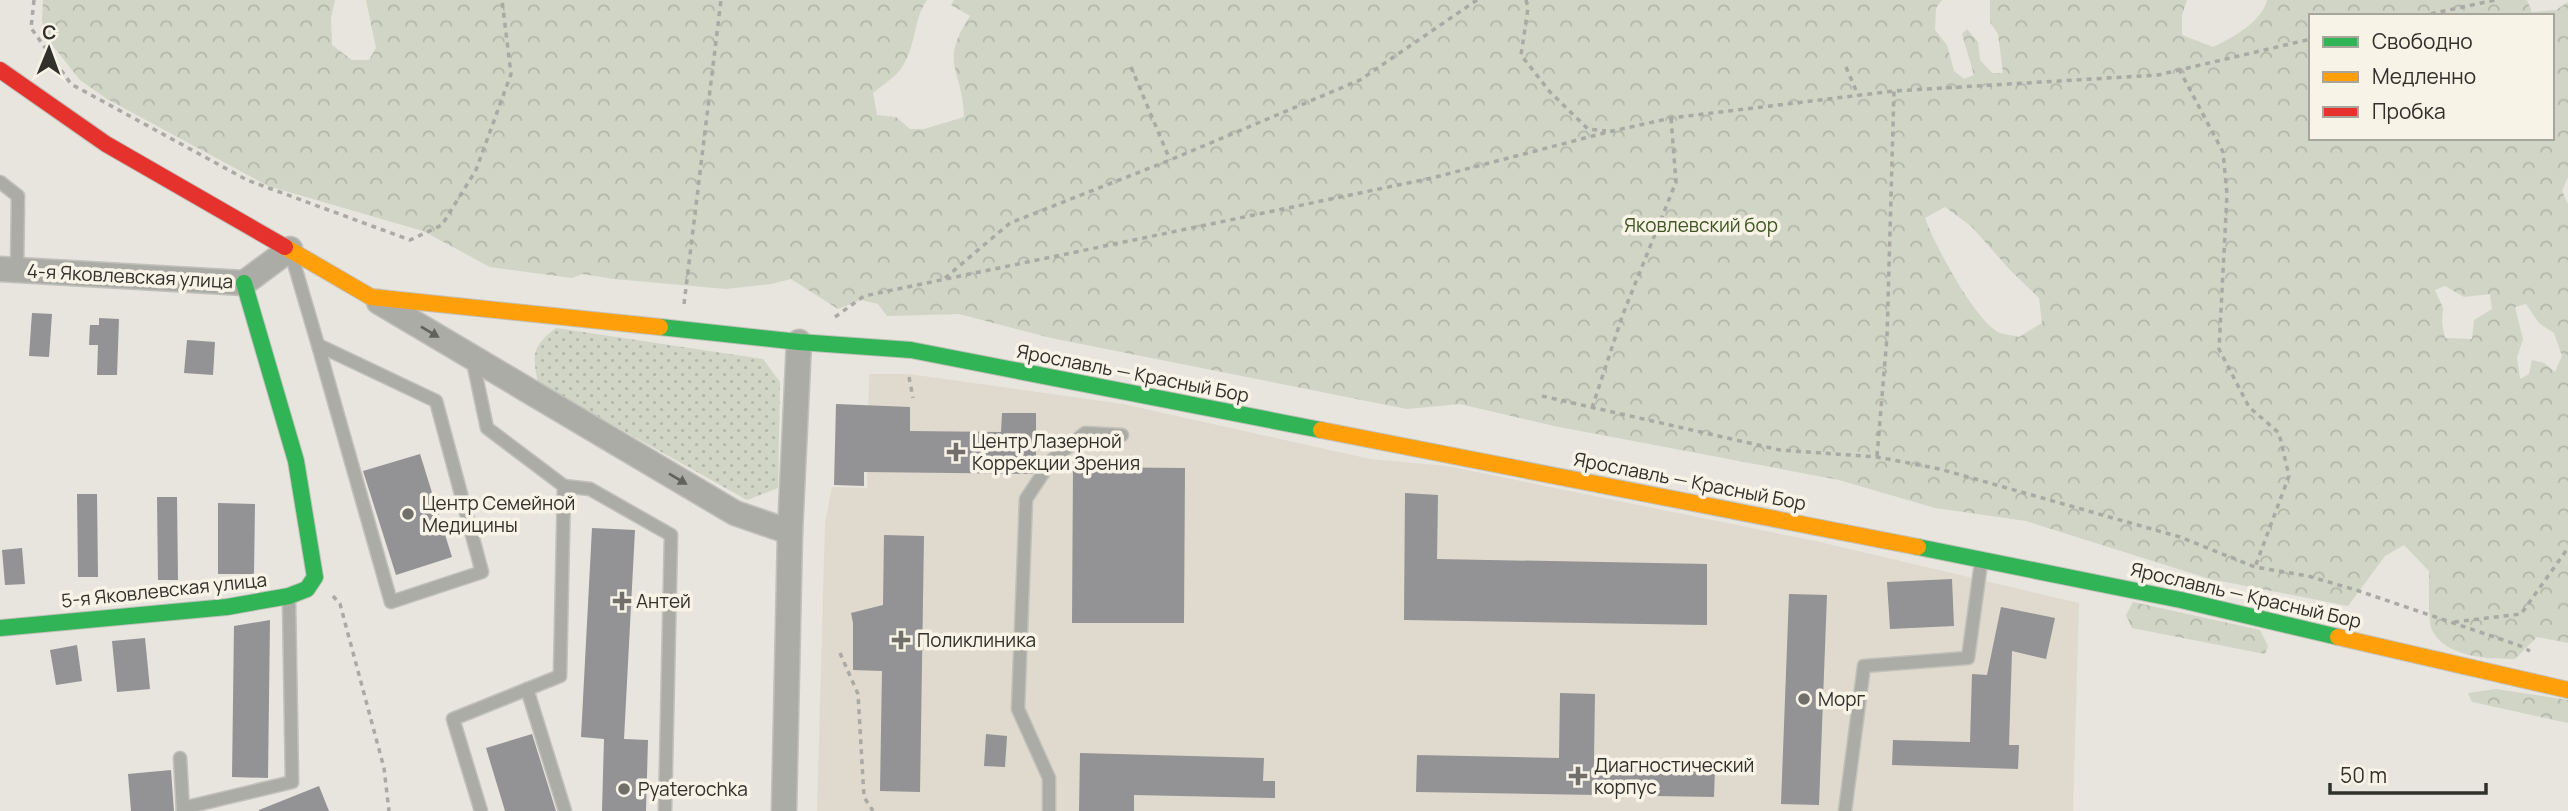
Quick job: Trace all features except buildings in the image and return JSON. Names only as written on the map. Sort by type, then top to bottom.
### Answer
[{"type":"street","points":[[0,70],[106,144],[290,249],[735,513],[790,533]]},
{"type":"street","name":"4-я Яковлевская улица","points":[[9,269],[244,283],[290,249]]},
{"type":"street","points":[[244,283],[296,461],[315,576]]},
{"type":"street","name":"Ярославль — Красный Бор","points":[[371,297],[799,342],[911,350],[2181,600],[2568,690]]},
{"type":"street","points":[[784,811],[790,533],[799,342]]},
{"type":"street","name":"5-я Яковлевская улица","points":[[0,628],[227,607],[289,596],[307,589],[315,576]]},
{"type":"lane","points":[[0,182],[18,196],[9,269]]},
{"type":"lane","points":[[290,249],[391,601],[482,572],[436,401],[318,345]]},
{"type":"lane","points":[[472,357],[487,428],[564,486],[590,489],[671,535],[665,811]]},
{"type":"lane","points":[[1049,811],[1049,778],[1018,709],[1027,499],[1052,460],[1085,433],[1122,435]]},
{"type":"lane","points":[[481,811],[453,719],[559,676],[564,486]]},
{"type":"lane","points":[[1845,811],[1864,666],[1968,658],[1982,560]]},
{"type":"lane","points":[[180,758],[183,810],[292,782],[289,596]]},
{"type":"lane","points":[[527,689],[565,811]]},
{"type":"path","points":[[34,0],[31,28],[71,85],[247,180],[410,240],[442,225],[476,170],[511,74],[502,0]]},
{"type":"path","points":[[681,330],[721,0]]},
{"type":"path","points":[[944,280],[1010,223],[1170,160],[1360,80],[1477,0]]},
{"type":"path","points":[[1526,0],[1528,8],[1521,55],[1550,92],[1588,129],[1608,131]]},
{"type":"path","points":[[2430,14],[2495,0]]},
{"type":"path","points":[[831,319],[864,296],[1432,178],[1608,131],[1671,118],[1894,91],[2158,75],[2309,39]]},
{"type":"path","points":[[1131,67],[1170,160]]},
{"type":"path","points":[[1846,67],[1857,95]]},
{"type":"path","points":[[2179,69],[2223,152],[2227,194],[2219,349],[2249,407],[2278,433],[2289,476],[2255,567]]},
{"type":"path","points":[[1877,457],[1886,337],[1894,91]]},
{"type":"path","points":[[1592,408],[1623,314],[1676,181],[1671,118]]},
{"type":"path","points":[[1542,396],[1780,450],[1877,457],[1940,468],[2180,537],[2255,567],[2308,576],[2452,622],[2518,645],[2538,656]]},
{"type":"path","points":[[2452,622],[2521,614],[2568,548]]},
{"type":"path","points":[[315,576],[340,604],[384,768],[389,811]]},
{"type":"path","points":[[840,653],[858,694],[864,797],[873,811]]},
{"type":"shaded area","points":[[869,374],[909,374],[1123,404],[1370,459],[1447,466],[1820,542],[2079,603],[2073,811],[817,811],[825,523],[832,487],[867,488]]},
{"type":"green space","name":"Яковлевский бор","points":[[43,0],[335,0],[331,18],[332,45],[352,60],[369,60],[376,48],[366,0],[927,0],[919,16],[907,59],[893,78],[873,93],[877,115],[896,117],[910,129],[924,129],[964,117],[954,56],[955,45],[970,16],[951,5],[954,0],[1942,0],[1936,8],[1935,30],[1947,45],[1954,71],[1964,79],[1974,75],[1962,34],[1967,29],[1978,42],[1980,60],[1992,73],[2003,73],[1998,34],[1990,22],[1990,0],[2187,0],[2182,15],[2182,35],[2213,47],[2253,22],[2267,0],[2527,0],[2532,12],[2556,10],[2568,2],[2568,177],[2562,191],[2568,204],[2568,643],[2537,637],[2515,659],[2468,655],[2447,646],[2438,639],[2431,626],[2429,571],[2404,545],[2385,556],[2348,606],[2210,579],[2026,521],[1935,508],[1839,480],[1554,426],[1460,404],[1407,409],[1051,338],[959,314],[887,316],[878,304],[861,300],[838,309],[791,279],[726,289],[582,274],[572,278],[490,267],[423,231],[268,186],[107,99],[80,80],[45,36],[42,20]],"holes":[[[1945,207],[1971,226],[2039,298],[2042,323],[2019,337],[1998,332],[1978,313],[1956,280],[1925,218]],[[2445,286],[2464,297],[2490,294],[2492,309],[2474,320],[2472,339],[2445,338],[2443,308],[2435,290]],[[2526,304],[2539,323],[2554,333],[2562,356],[2555,372],[2544,363],[2532,360],[2529,374],[2520,379],[2517,357],[2523,339],[2515,307]]]},
{"type":"green space","points":[[556,328],[763,359],[780,382],[778,488],[747,500],[538,383],[536,351],[542,340]]},
{"type":"green space","points":[[2133,602],[2260,630],[2268,646],[2265,654],[2132,628],[2126,615]]},
{"type":"green space","points":[[2496,689],[2568,700],[2568,723],[2472,702],[2468,693]]},
{"type":"traffic: fast","points":[[0,628],[227,607],[289,596],[307,589],[315,577],[296,461],[244,283]]},
{"type":"traffic: fast","points":[[660,327],[799,342],[911,350],[1321,430]]},
{"type":"traffic: fast","points":[[1918,547],[2181,600],[2338,637]]},
{"type":"traffic: slow","points":[[285,247],[371,297],[660,327]]},
{"type":"traffic: slow","points":[[1321,430],[1918,547]]},
{"type":"traffic: slow","points":[[2338,637],[2568,690]]},
{"type":"traffic: jam","points":[[0,70],[106,144],[285,247]]},
{"type":"place","name":"Центр Лазерной Коррекции Зрения","points":[[956,452]]},
{"type":"place","name":"Центр Семейной Медицины","points":[[408,514]]},
{"type":"place","name":"Антей","points":[[622,601]]},
{"type":"place","name":"Поликлиника","points":[[901,640]]},
{"type":"place","name":"Морг","points":[[1804,699]]},
{"type":"place","name":"Диагностический корпус","points":[[1578,776]]},
{"type":"place","name":"Pyaterochka","points":[[624,789]]}]
